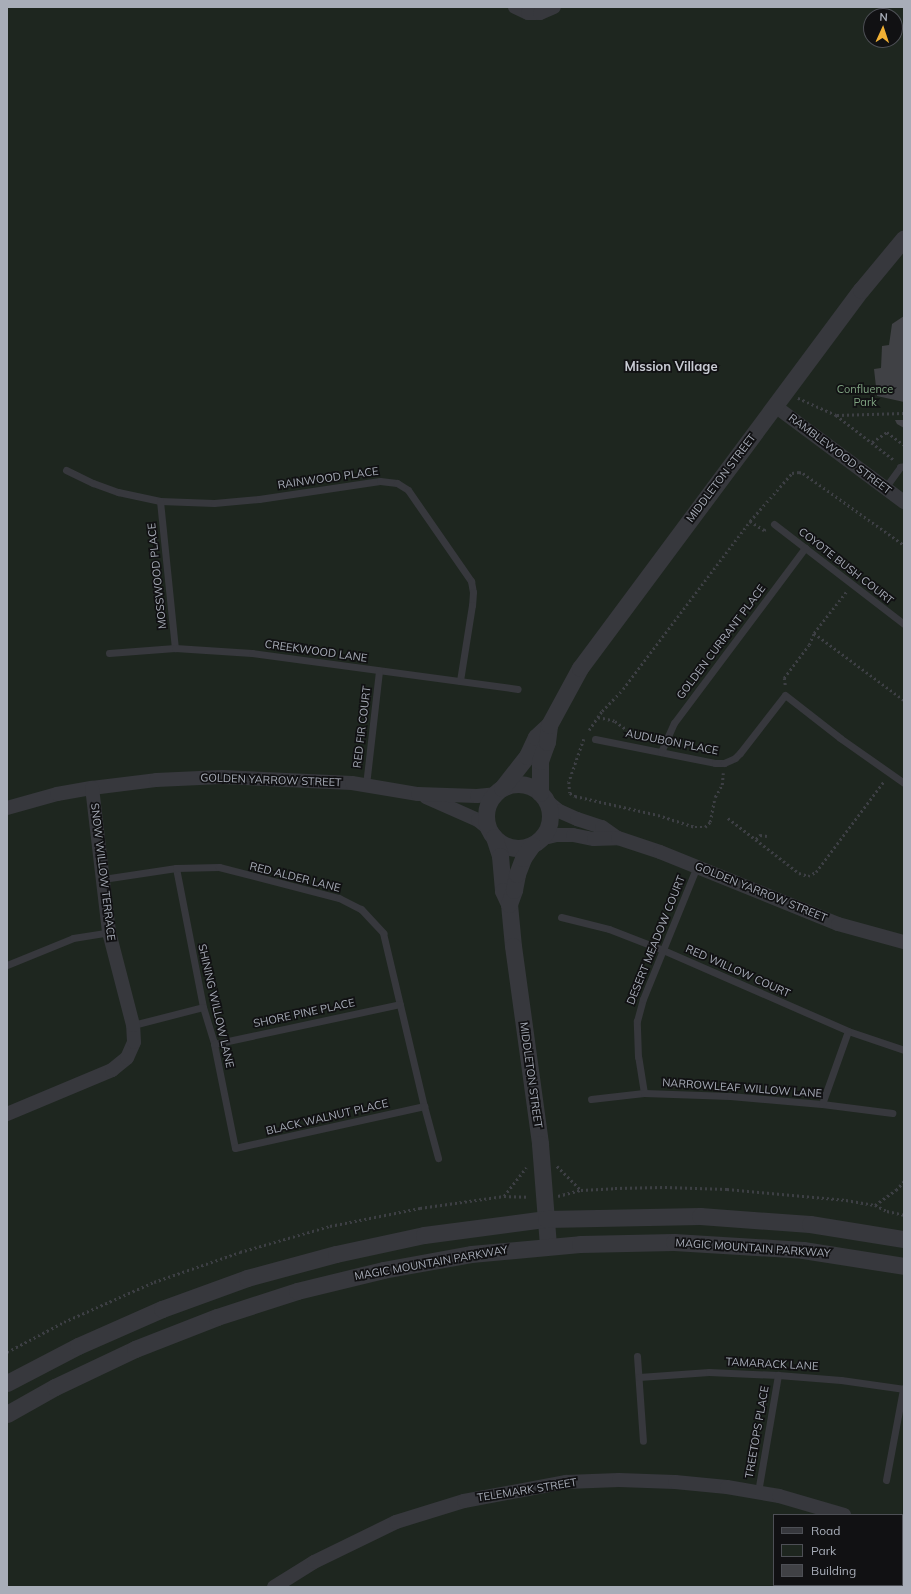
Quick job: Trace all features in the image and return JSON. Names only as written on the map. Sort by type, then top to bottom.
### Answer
[{"type":"street","points":[[515,7],[528,13],[540,13],[554,7]]},
{"type":"street","name":"MIDDLETON STREET","points":[[499,791],[515,774],[527,756],[536,737],[549,725],[580,668],[861,290],[904,238]]},
{"type":"street","name":"RAMBLEWOOD STREET","points":[[775,406],[904,502]]},
{"type":"street","name":"MIDDLETON STREET","points":[[543,797],[540,761],[547,742],[549,725]]},
{"type":"street","name":"GOLDEN YARROW STREET","points":[[7,808],[57,794],[92,788],[156,780],[222,777],[289,778],[366,785],[418,794],[477,796],[499,791]]},
{"type":"street","points":[[522,784],[532,787],[543,797],[550,811],[550,821],[546,831],[536,842],[522,848],[512,847],[502,844],[492,833],[486,820],[487,810],[499,791],[512,785],[522,784]]},
{"type":"street","name":"SNOW WILLOW TERRACE","points":[[7,1114],[112,1070],[127,1058],[134,1042],[133,1025],[109,932],[92,788]]},
{"type":"street","name":"GOLDEN YARROW STREET","points":[[418,794],[473,818],[492,833]]},
{"type":"street","name":"GOLDEN YARROW STREET","points":[[543,797],[559,811],[577,819],[602,827],[618,838],[697,866],[838,924],[904,942]]},
{"type":"street","name":"MIDDLETON STREET","points":[[492,833],[500,856],[503,891],[509,904],[513,946],[540,1144],[548,1246]]},
{"type":"street","name":"GOLDEN YARROW STREET","points":[[536,842],[556,835],[573,835],[594,839],[618,838]]},
{"type":"street","name":"MIDDLETON STREET","points":[[509,904],[523,858],[536,842]]},
{"type":"street","points":[[7,1383],[78,1346],[162,1309],[247,1278],[336,1254],[424,1235],[546,1219],[700,1216],[810,1224],[904,1239]]},
{"type":"street","name":"MAGIC MOUNTAIN PARKWAY","points":[[7,1414],[55,1387],[136,1349],[217,1317],[297,1290],[383,1270],[471,1254],[548,1246],[639,1242],[737,1245],[803,1250],[904,1266]]},
{"type":"street","name":"TELEMARK STREET","points":[[274,1587],[314,1562],[396,1522],[449,1505],[505,1492],[566,1482],[619,1480],[676,1482],[727,1487],[779,1496],[841,1514]]},
{"type":"lane","points":[[884,488],[903,466]]},
{"type":"lane","name":"RAINWOOD PLACE","points":[[66,470],[93,483],[118,492],[160,501],[214,503],[259,499],[380,481],[397,482],[408,490],[471,581],[473,592],[472,605],[460,681]]},
{"type":"lane","name":"MOSSWOOD PLACE","points":[[160,501],[175,648]]},
{"type":"lane","name":"COYOTE BUSH COURT","points":[[774,524],[904,624]]},
{"type":"lane","name":"GOLDEN CURRANT PLACE","points":[[661,752],[674,723],[805,548]]},
{"type":"lane","name":"CREEKWOOD LANE","points":[[109,653],[175,648],[252,653],[518,689]]},
{"type":"lane","name":"RED FIR COURT","points":[[366,785],[379,670]]},
{"type":"lane","points":[[785,695],[840,738],[904,783]]},
{"type":"lane","name":"AUDUBON PLACE","points":[[595,739],[715,763],[724,763],[735,758],[740,753],[785,695]]},
{"type":"lane","name":"DESERT MEADOW COURT","points":[[644,1093],[638,1057],[637,1021],[643,999],[697,866]]},
{"type":"lane","name":"RED ALDER LANE","points":[[102,879],[176,868],[219,867],[339,898],[361,909],[384,933],[424,1106],[438,1158]]},
{"type":"lane","name":"SHINING WILLOW LANE","points":[[176,868],[203,1007],[214,1044],[235,1148]]},
{"type":"lane","name":"RED WILLOW COURT","points":[[561,918],[609,929],[663,950],[848,1032],[904,1050]]},
{"type":"lane","points":[[7,965],[73,938],[109,932]]},
{"type":"lane","name":"SHORE PINE PLACE","points":[[214,1044],[400,1004]]},
{"type":"lane","points":[[133,1025],[203,1007]]},
{"type":"lane","points":[[822,1104],[848,1032]]},
{"type":"lane","name":"NARROWLEAF WILLOW LANE","points":[[591,1099],[644,1093],[730,1096],[822,1104],[892,1113]]},
{"type":"lane","name":"BLACK WALNUT PLACE","points":[[235,1148],[424,1106]]},
{"type":"lane","points":[[637,1356],[643,1441]]},
{"type":"lane","name":"TAMARACK LANE","points":[[639,1377],[709,1372],[778,1375],[841,1380],[903,1389]]},
{"type":"lane","name":"TREETOPS PLACE","points":[[758,1492],[778,1375]]},
{"type":"lane","points":[[886,1480],[903,1389]]},
{"type":"path","points":[[796,398],[836,415],[903,466]]},
{"type":"path","points":[[836,415],[904,413]]},
{"type":"path","points":[[872,442],[887,432],[904,445]]},
{"type":"path","points":[[724,763],[722,784],[715,797],[710,822],[705,827],[695,827],[658,815],[580,798],[570,792],[569,782],[582,744],[598,717],[626,686],[750,520],[789,475],[799,472],[904,545]]},
{"type":"path","points":[[750,520],[764,530],[774,524]]},
{"type":"path","points":[[785,695],[784,678],[809,645],[814,633],[852,584]]},
{"type":"path","points":[[814,633],[904,700]]},
{"type":"path","points":[[598,717],[613,720],[637,737]]},
{"type":"path","points":[[728,818],[799,873],[808,876],[812,874],[890,773]]},
{"type":"path","points":[[756,839],[760,835],[766,836]]},
{"type":"path","points":[[504,1196],[523,1173]]},
{"type":"path","points":[[567,1174],[581,1190]]},
{"type":"path","points":[[875,1205],[896,1190],[904,1181]]},
{"type":"path","points":[[560,1195],[581,1190],[693,1187],[789,1194],[875,1205],[887,1211],[904,1215]]},
{"type":"path","points":[[7,1352],[64,1322],[154,1282],[240,1252],[330,1226],[420,1208],[504,1196],[525,1197]]},
{"type":"green space","name":"Confluence Park","points":[[7,7],[904,7],[904,1587],[7,1587]]},
{"type":"building","points":[[904,316],[904,402],[877,396],[874,369],[881,368],[882,346],[889,345],[892,324]]},
{"type":"building","points":[[895,420],[904,420],[904,428],[897,424]]},
{"type":"district","name":"Mission Village","points":[[671,366]]}]
